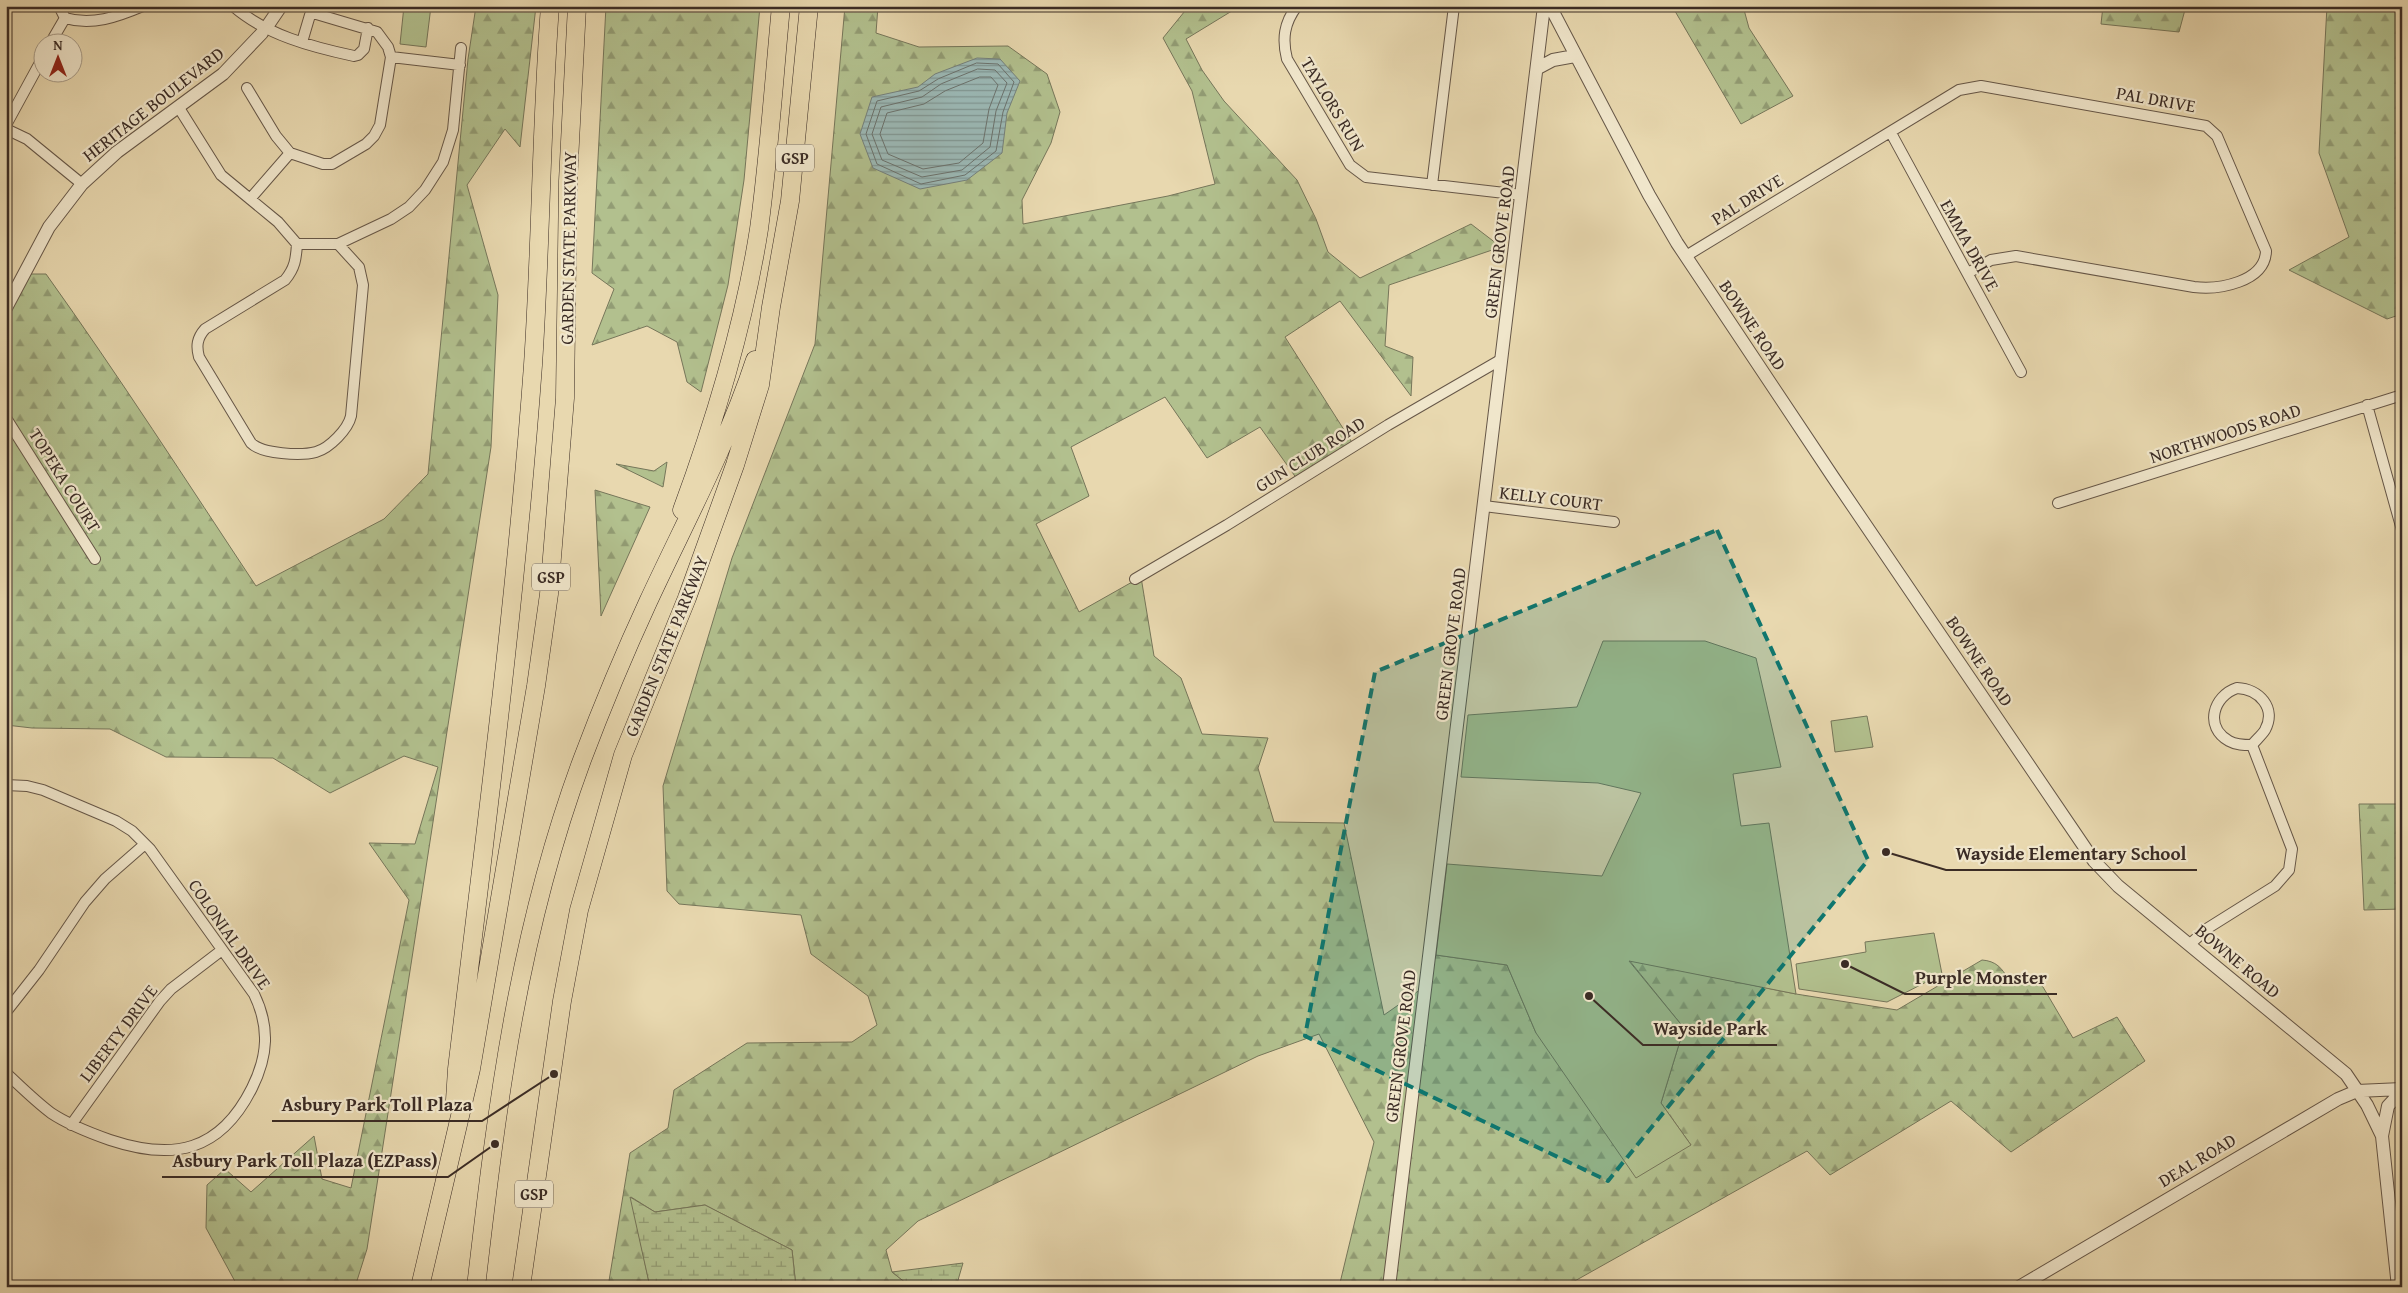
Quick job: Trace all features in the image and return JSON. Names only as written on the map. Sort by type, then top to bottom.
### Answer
[{"type":"highway","name":"GARDEN STATE PARKWAY","points":[[453,1140],[457,1069],[524,478],[538,281],[542,138],[550,6]]},
{"type":"highway","name":"GARDEN STATE PARKWAY","points":[[420,1287],[471,1069],[536,686],[553,561],[565,398],[569,171],[577,6]]},
{"type":"highway","name":"GARDEN STATE PARKWAY","points":[[649,602],[718,409],[744,305],[764,189],[781,6]]},
{"type":"highway","name":"GARDEN STATE PARKWAY","points":[[521,1287],[562,1001],[579,910],[623,755],[687,598],[760,385],[771,307],[790,201],[809,6]]},
{"type":"highway","points":[[476,1287],[506,1052],[520,976],[555,840],[580,766],[649,602],[697,504],[737,411],[771,307]]},
{"type":"street","points":[[58,6],[64,18]]},
{"type":"street","points":[[64,18],[86,23],[118,16],[143,6]]},
{"type":"street","points":[[233,6],[264,31],[325,50],[358,55],[364,49],[368,28]]},
{"type":"street","name":"HERITAGE BOULEVARD","points":[[6,308],[49,227],[82,184],[117,152],[179,108],[222,74],[264,31],[281,6]]},
{"type":"street","name":"TAYLORS RUN","points":[[1297,6],[1286,22],[1284,46],[1287,60],[1350,165],[1366,177],[1522,195]]},
{"type":"street","points":[[1432,185],[1454,6]]},
{"type":"street","name":"GREEN GROVE ROAD","points":[[1389,1287],[1544,6]]},
{"type":"street","name":"BOWNE ROAD","points":[[1550,6],[1649,195],[1686,256],[1828,470],[2094,861],[2118,886],[2342,1069],[2357,1091],[2382,1136],[2398,1287]]},
{"type":"street","points":[[247,88],[276,136],[290,153],[324,164],[332,164],[370,141],[380,125],[391,57],[385,40],[377,32],[368,28],[312,14],[302,42]]},
{"type":"street","points":[[56,32],[64,18]]},
{"type":"street","points":[[179,108],[221,175],[278,222],[297,244],[338,244],[391,219],[408,207],[425,190],[437,173],[447,152],[453,130],[461,48]]},
{"type":"street","points":[[1538,68],[1554,60],[1576,56]]},
{"type":"street","points":[[391,57],[460,65]]},
{"type":"street","points":[[32,78],[6,127],[27,139],[82,184]]},
{"type":"street","name":"PAL DRIVE","points":[[1686,256],[1959,90],[1973,86],[2202,124],[2212,129],[2217,136],[2266,250],[2263,265],[2252,276],[2217,287],[2194,287],[2016,256],[1991,260],[1968,272]]},
{"type":"street","name":"EMMA DRIVE","points":[[1891,133],[2021,372]]},
{"type":"street","points":[[250,199],[290,153]]},
{"type":"street","points":[[297,244],[293,271],[285,280],[205,329],[198,341],[197,348],[199,356],[251,443],[263,450],[307,454],[324,448],[346,428],[351,416],[363,285],[358,267],[338,244]]},
{"type":"street","name":"GUN CLUB ROAD","points":[[1135,579],[1227,525],[1388,425],[1502,359]]},
{"type":"street","name":"NORTHWOODS ROAD","points":[[2058,503],[2402,395]]},
{"type":"street","points":[[2367,405],[2402,530]]},
{"type":"street","name":"TOPEKA COURT","points":[[6,418],[95,559]]},
{"type":"street","name":"KELLY COURT","points":[[1484,506],[1614,522]]},
{"type":"street","points":[[2246,688],[2260,695],[2265,702],[2268,710],[2268,722],[2264,731],[2252,745],[2237,744],[2230,741],[2215,726],[2217,702],[2229,691],[2246,688]]},
{"type":"street","points":[[2190,944],[2208,928],[2275,886],[2283,879],[2292,862],[2291,841],[2260,769],[2252,745]]},
{"type":"street","name":"COLONIAL DRIVE","points":[[6,785],[27,786],[60,797],[116,821],[132,831],[145,844],[254,994],[264,1017],[266,1032],[264,1056],[257,1077],[235,1116],[217,1133],[195,1145],[176,1150],[159,1152],[115,1142],[71,1125],[42,1106],[6,1073]]},
{"type":"street","points":[[6,1012],[39,970],[85,902],[105,879],[145,844]]},
{"type":"street","name":"LIBERTY DRIVE","points":[[71,1125],[160,1001],[171,989],[222,950]]},
{"type":"street","points":[[2382,1136],[2388,1106],[2402,1090]]},
{"type":"street","name":"DEAL ROAD","points":[[2019,1287],[2338,1099],[2357,1091],[2402,1090]]},
{"type":"highlighted area","points":[[1717,530],[1868,860],[1608,1181],[1305,1036],[1375,672]]},
{"type":"green space","points":[[404,6],[431,6],[426,47],[400,44]]},
{"type":"green space","points":[[476,6],[536,6],[520,147],[505,129],[467,185],[498,295],[491,447],[367,1249],[355,1287],[238,1287],[206,1228],[207,1185],[225,1169],[251,1192],[314,1136],[322,1179],[351,1188],[409,900],[369,843],[415,844],[438,767],[404,756],[330,793],[273,758],[166,757],[110,729],[32,728],[6,725],[6,307],[21,274],[46,274],[126,390],[256,586],[384,519],[428,474],[468,59]]},
{"type":"green space","points":[[606,6],[760,6],[744,180],[728,285],[701,392],[687,382],[677,342],[647,326],[592,345],[614,289],[592,273]]},
{"type":"green space","points":[[845,6],[878,6],[876,33],[919,47],[1008,46],[1047,74],[1060,112],[1051,143],[1022,200],[1023,224],[1168,196],[1215,184],[1192,91],[1163,38],[1189,6],[1240,6],[1186,39],[1202,70],[1224,101],[1297,180],[1316,219],[1328,252],[1360,278],[1471,224],[1501,247],[1389,285],[1385,346],[1413,357],[1411,396],[1340,301],[1285,337],[1353,444],[1297,479],[1260,427],[1207,458],[1165,397],[1071,447],[1089,496],[1036,524],[1079,612],[1141,577],[1154,656],[1181,678],[1202,734],[1268,738],[1258,768],[1274,822],[1344,823],[1384,1015],[1424,987],[1436,955],[1507,965],[1536,1033],[1691,1145],[1661,1103],[1684,1028],[1629,960],[1796,994],[1897,1010],[1982,960],[1998,966],[2008,979],[2013,976],[2027,975],[2043,987],[2073,1038],[2117,1017],[2145,1061],[2011,1152],[1951,1101],[1830,1175],[1807,1151],[1564,1287],[1339,1287],[1374,1142],[1319,1034],[1258,1056],[918,1221],[886,1250],[892,1272],[911,1287],[796,1287],[792,1250],[705,1205],[655,1212],[631,1197],[650,1287],[608,1287],[630,1153],[668,1128],[674,1090],[747,1043],[852,1042],[877,1025],[868,996],[811,954],[801,915],[679,904],[667,891],[663,786],[732,558],[815,344]]},
{"type":"green space","points":[[1672,6],[1743,6],[1749,28],[1793,96],[1741,124]]},
{"type":"green space","points":[[2103,6],[2186,6],[2179,32],[2101,24]]},
{"type":"green space","points":[[2327,6],[2402,6],[2402,314],[2387,319],[2289,270],[2349,237],[2319,153]]},
{"type":"green space","points":[[667,462],[663,487],[616,464],[654,471]]},
{"type":"green space","points":[[595,490],[650,507],[601,616]]},
{"type":"green space","points":[[1603,641],[1705,641],[1756,658],[1781,767],[1733,774],[1741,826],[1769,823],[1796,994],[1629,961],[1684,1028],[1661,1103],[1691,1145],[1636,1178],[1536,1033],[1507,965],[1436,955],[1447,864],[1602,876],[1641,793],[1598,783],[1461,777],[1468,715],[1577,707]]},
{"type":"green space","points":[[1867,716],[1873,747],[1835,752],[1831,721]]},
{"type":"green space","points":[[2359,804],[2402,804],[2402,909],[2364,910]]},
{"type":"green space","points":[[1934,933],[1942,974],[1887,1002],[1799,989],[1796,964],[1866,952],[1865,942]]},
{"type":"green space","points":[[630,1197],[655,1212],[705,1205],[792,1250],[796,1287],[650,1287]]},
{"type":"green space","points":[[963,1263],[956,1287],[911,1287],[892,1272]]},
{"type":"water","points":[[977,58],[1000,59],[1020,81],[1007,113],[1002,153],[967,180],[920,189],[873,168],[860,134],[872,97],[918,87],[935,74]]},
{"type":"place","name":"Wayside Elementary School","points":[[1886,852]]},
{"type":"place","name":"Purple Monster","points":[[1845,964]]},
{"type":"place","name":"Wayside Park","points":[[1589,996]]},
{"type":"place","name":"Asbury Park Toll Plaza","points":[[554,1074]]},
{"type":"place","name":"Asbury Park Toll Plaza (EZPass)","points":[[495,1144]]}]
